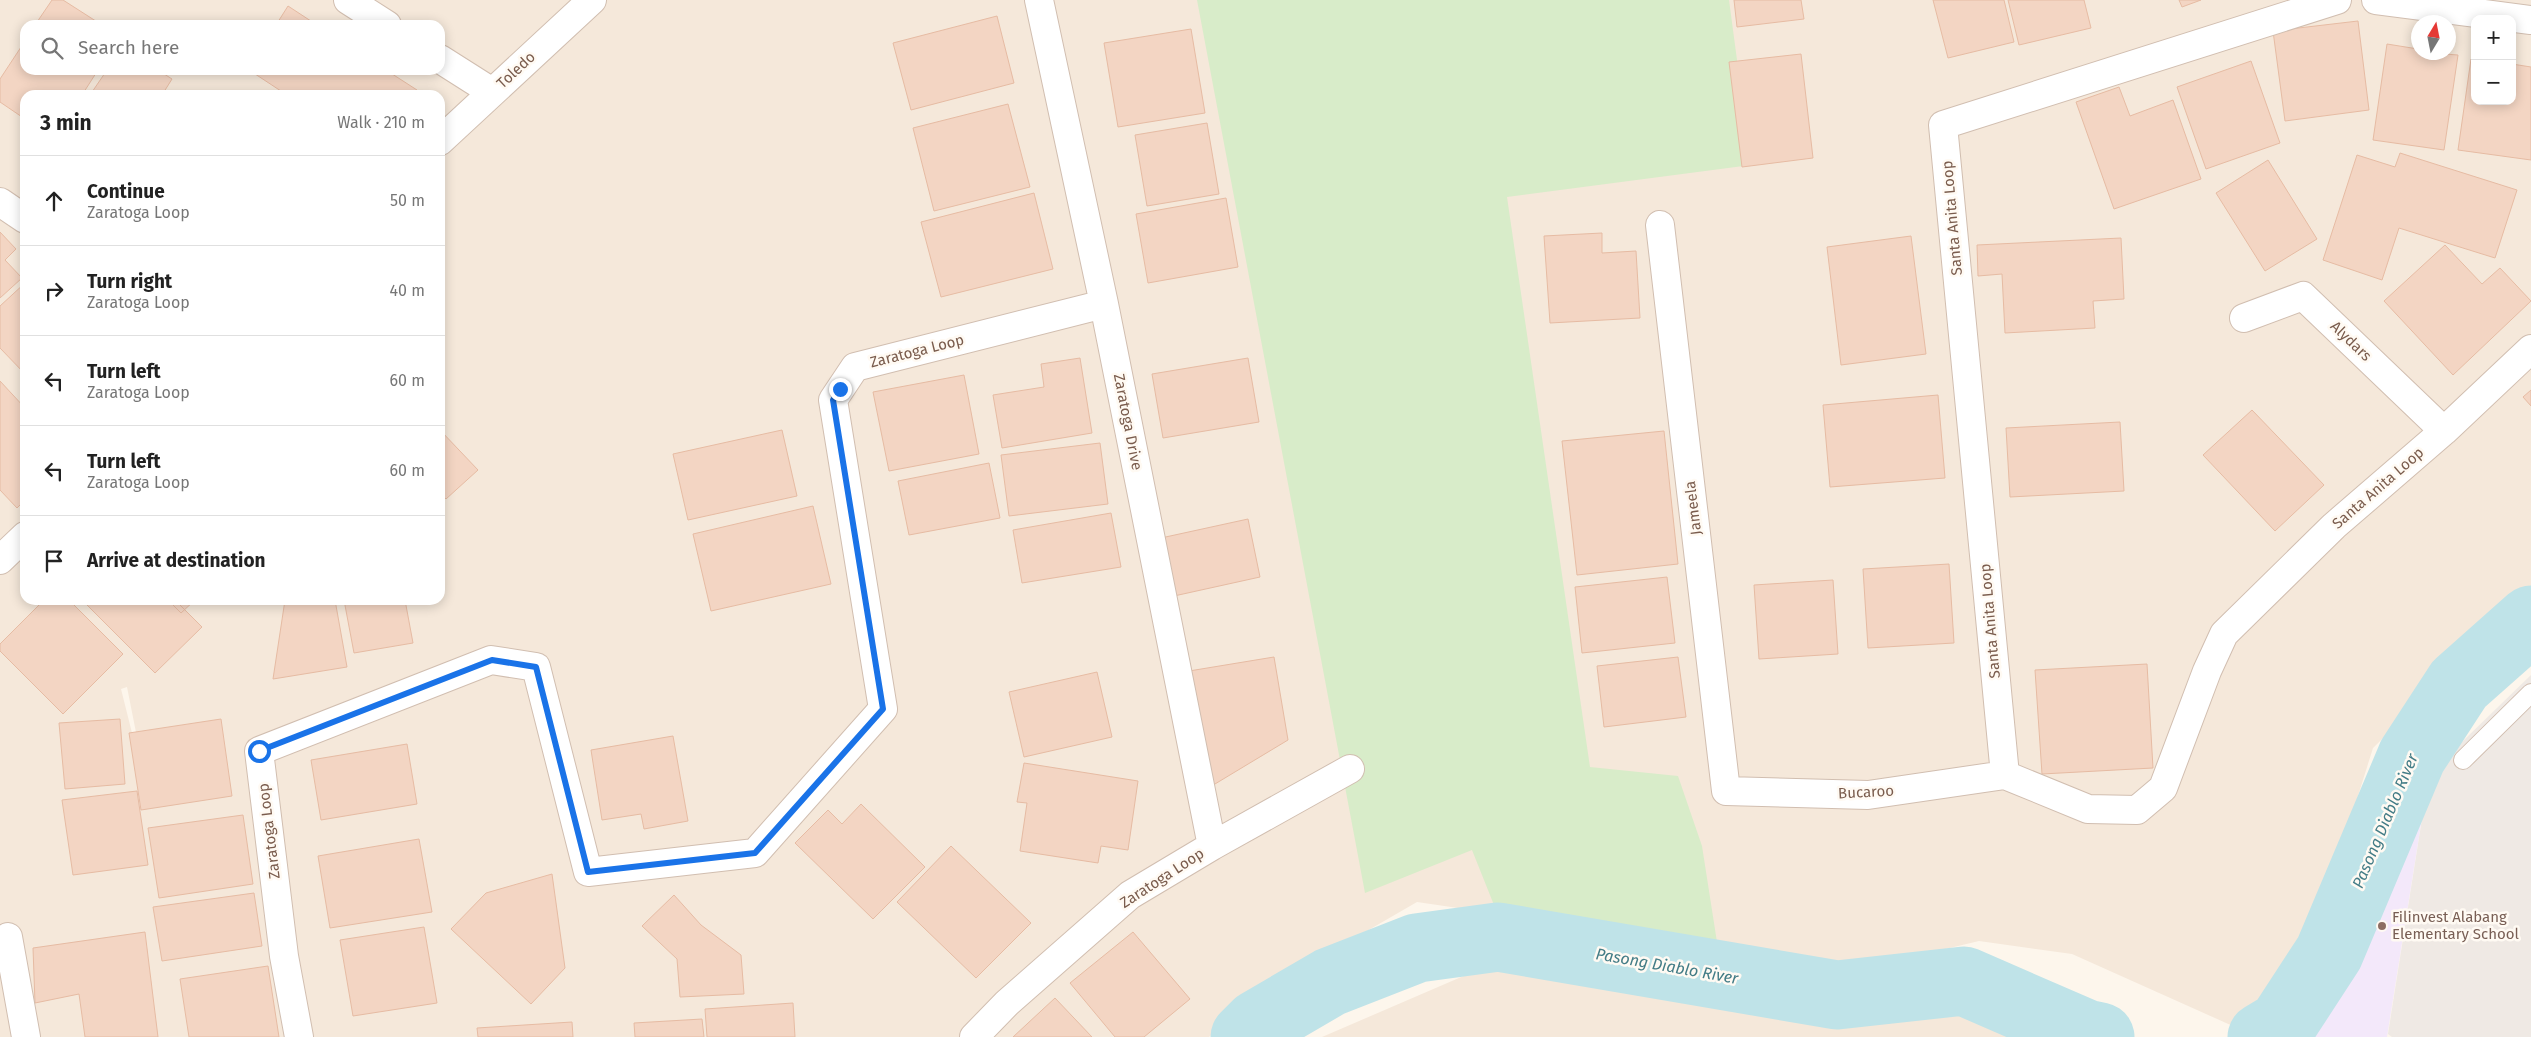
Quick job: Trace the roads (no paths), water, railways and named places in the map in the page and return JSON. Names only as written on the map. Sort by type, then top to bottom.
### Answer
[{"type":"street","points":[[348,0],[379,20]]},
{"type":"street","name":"Toledo","points":[[445,136],[592,0]]},
{"type":"street","name":"Zaratoga Drive","points":[[1039,0],[1104,304],[1212,846]]},
{"type":"street","name":"Santa Anita Loop","points":[[2337,0],[1943,125],[2005,775],[2088,809],[2137,810],[2163,788],[2207,671],[2224,634],[2334,526],[2444,431],[2531,349]]},
{"type":"street","points":[[2376,0],[2531,20]]},
{"type":"street","points":[[445,62],[492,92]]},
{"type":"street","points":[[0,202],[20,216]]},
{"type":"street","name":"Jameela","points":[[1660,225],[1726,791]]},
{"type":"street","name":"Alydars","points":[[2244,318],[2303,296],[2444,431]]},
{"type":"street","name":"Zaratoga Loop","points":[[299,1037],[284,956],[259,751],[492,660],[536,667],[588,872],[755,853],[883,709],[833,400],[854,367],[1104,304]]},
{"type":"street","points":[[0,560],[20,541]]},
{"type":"street","name":"Zaratoga Loop","points":[[974,1037],[1007,1003],[1130,895],[1212,846],[1350,769]]},
{"type":"street","name":"Bucaroo","points":[[1726,791],[1868,795],[2005,775]]},
{"type":"street","points":[[8,937],[26,1037]]},
{"type":"lane","points":[[2463,760],[2531,693]]},
{"type":"waterway","name":"Pasong Diablo River","points":[[2262,1037],[2282,1025],[2329,953],[2412,756],[2459,684],[2531,620]]},
{"type":"waterway","name":"Pasong Diablo River","points":[[1245,1037],[1258,1024],[1330,982],[1417,948],[1498,937],[1837,995],[1964,981],[2086,1034],[2100,1037]]},
{"type":"place","name":"Filinvest Alabang Elementary School","points":[[2382,926]]}]
